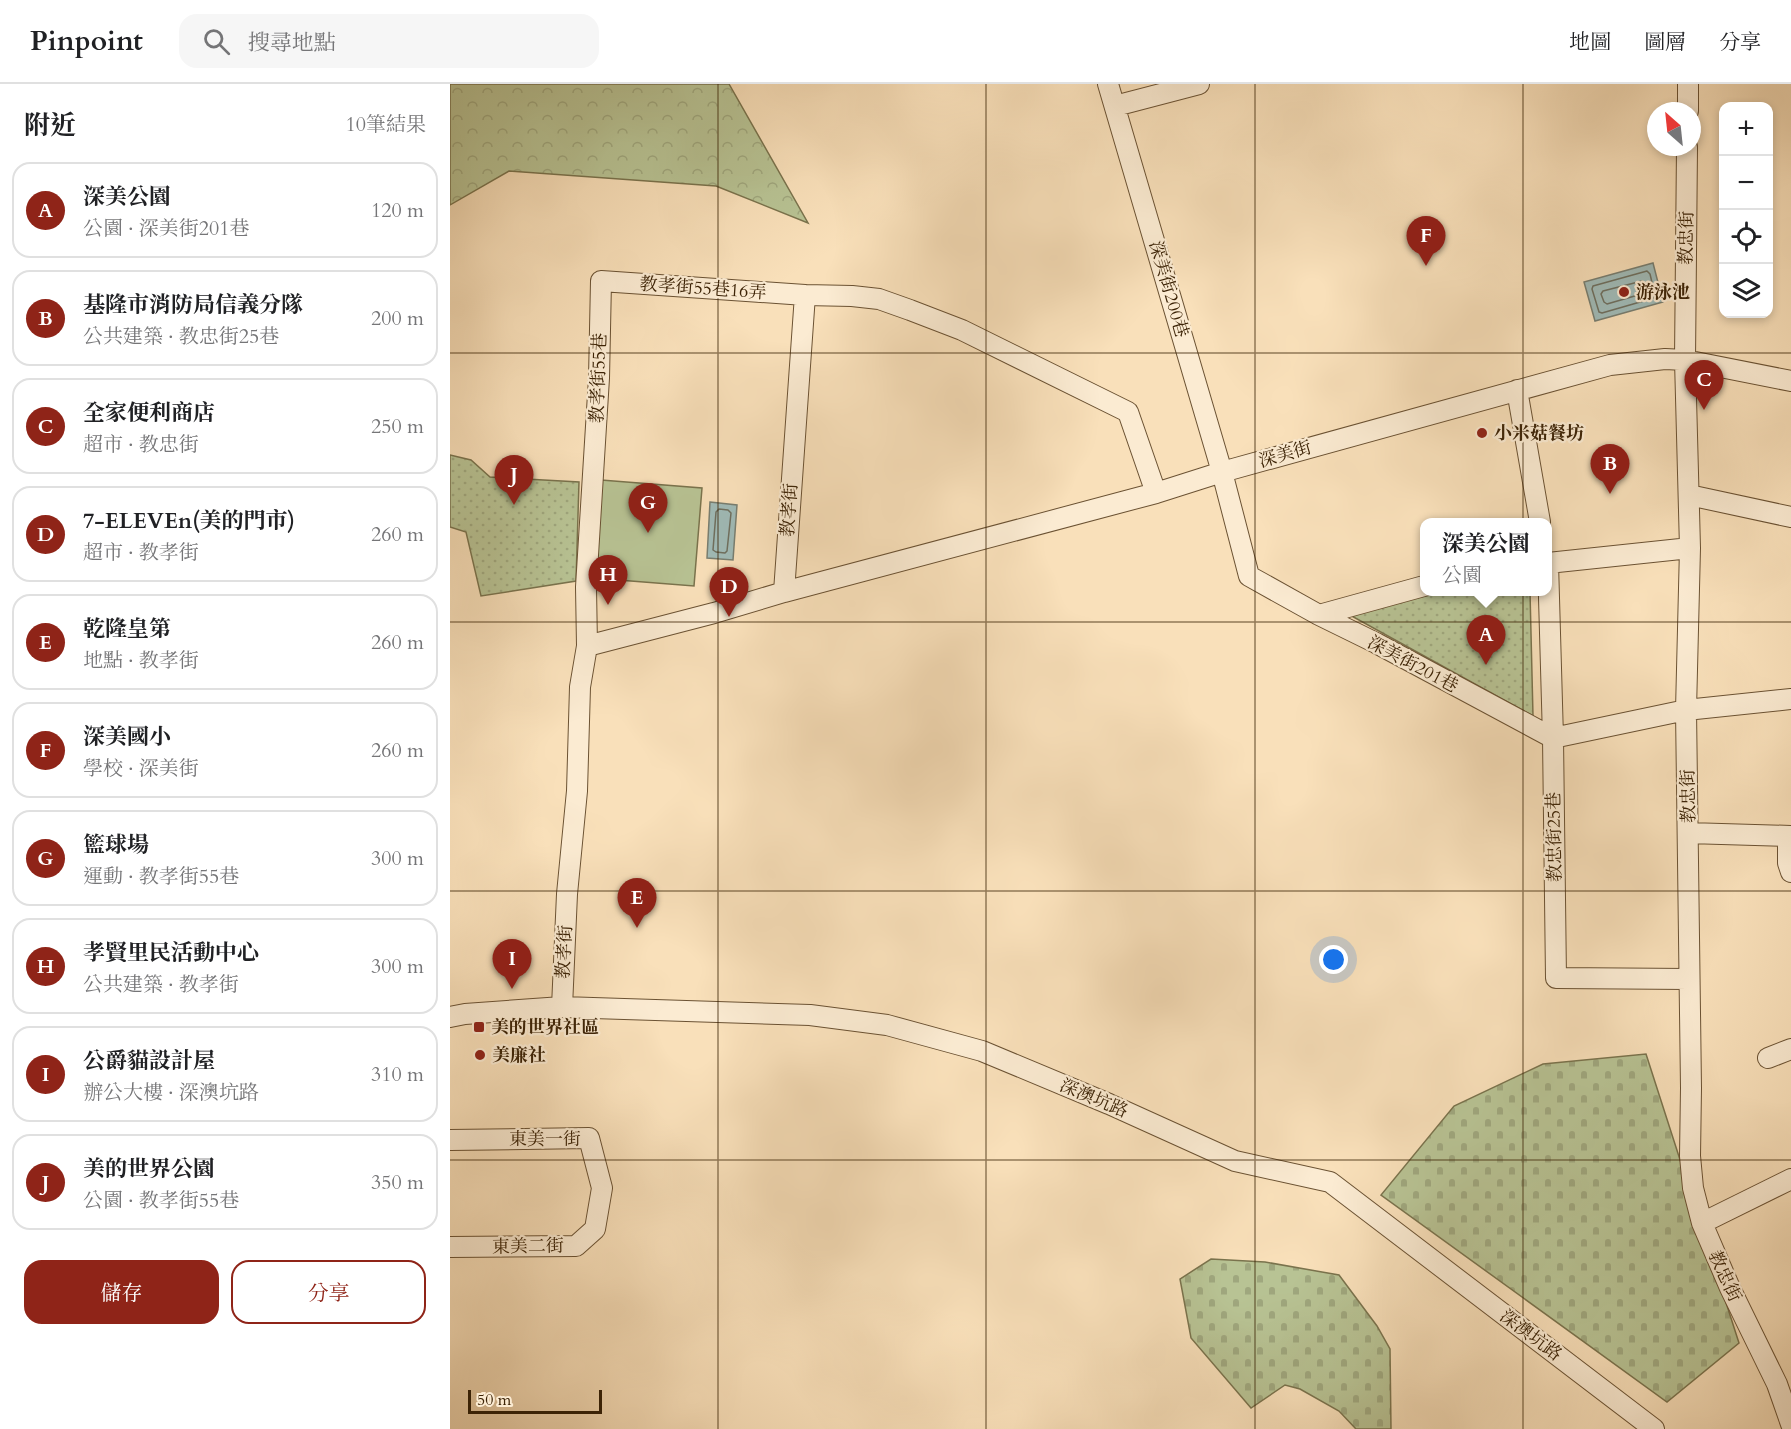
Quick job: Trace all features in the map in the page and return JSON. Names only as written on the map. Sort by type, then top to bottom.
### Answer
[{"type":"street","name":"深美街200巷","points":[[1108,84],[1222,472]]},
{"type":"street","points":[[1115,106],[1199,84]]},
{"type":"street","points":[[1688,84],[1688,102]]},
{"type":"street","name":"教忠街","points":[[1687,156],[1685,360],[1690,548],[1686,710],[1690,1156],[1693,1188],[1702,1223],[1730,1288],[1777,1384],[1791,1424]]},
{"type":"street","name":"教孝街55巷16弄","points":[[601,281],[805,295]]},
{"type":"street","name":"教孝街55巷","points":[[587,645],[586,587],[599,378],[601,281]]},
{"type":"street","points":[[805,295],[879,299],[910,309],[962,330],[1128,412],[1156,493]]},
{"type":"street","name":"教孝街","points":[[784,592],[805,295]]},
{"type":"street","name":"深美街","points":[[784,592],[1156,493],[1222,472],[1610,364],[1665,358],[1791,381]]},
{"type":"street","points":[[1517,390],[1539,518]]},
{"type":"street","name":"深美街201巷","points":[[1222,472],[1249,576],[1553,738]]},
{"type":"street","points":[[1689,495],[1791,517]]},
{"type":"street","points":[[1552,563],[1690,548]]},
{"type":"street","points":[[1319,615],[1420,587]]},
{"type":"street","points":[[587,645],[714,613],[784,592]]},
{"type":"street","name":"教忠街25巷","points":[[1549,596],[1556,978],[1689,979]]},
{"type":"street","name":"教孝街","points":[[562,1007],[567,894],[577,791],[580,687],[587,645]]},
{"type":"street","points":[[1553,738],[1686,710],[1791,699]]},
{"type":"street","points":[[1688,833],[1789,836],[1788,864],[1791,872]]},
{"type":"street","name":"深澳坑路","points":[[450,1017],[562,1007],[810,1015],[887,1025],[982,1051],[1235,1161],[1330,1182],[1654,1429]]},
{"type":"street","points":[[1768,1058],[1791,1049]]},
{"type":"street","name":"東美一街","points":[[450,1140],[589,1138],[602,1188]]},
{"type":"street","points":[[1702,1223],[1791,1179]]},
{"type":"street","name":"東美二街","points":[[450,1247],[576,1246],[595,1229],[602,1188]]},
{"type":"green space","points":[[450,84],[729,84],[808,223],[716,186],[509,171],[450,205]]},
{"type":"green space","points":[[450,455],[471,460],[490,477],[579,482],[576,581],[481,596],[466,532],[450,527]]},
{"type":"green space","points":[[601,480],[702,488],[694,586],[593,578]]},
{"type":"green space","points":[[1424,596],[1530,596],[1533,716],[1348,614]]},
{"type":"green space","points":[[1646,1054],[1739,1343],[1667,1402],[1381,1195],[1454,1106],[1543,1064]]},
{"type":"green space","points":[[1211,1259],[1265,1262],[1339,1275],[1377,1326],[1390,1349],[1391,1429],[1356,1429],[1339,1411],[1300,1389],[1285,1385],[1251,1408],[1191,1338],[1180,1279]]},
{"type":"water","name":"游泳池","points":[[1653,263],[1663,302],[1595,321],[1584,282]]},
{"type":"water","points":[[710,502],[737,505],[733,560],[707,558]]},
{"type":"place","name":"深美國小","points":[[1426,266]]},
{"type":"place","name":"游泳池","points":[[1624,292]]},
{"type":"place","name":"全家便利商店","points":[[1704,410]]},
{"type":"place","name":"小米菇餐坊","points":[[1482,433]]},
{"type":"place","name":"基隆市消防局信義分隊","points":[[1610,494]]},
{"type":"place","name":"美的世界公園","points":[[514,505]]},
{"type":"place","name":"籃球場","points":[[648,533]]},
{"type":"place","name":"孝賢里民活動中心","points":[[608,605]]},
{"type":"place","name":"7-ELEVEn(美的門市)","points":[[729,617]]},
{"type":"place","name":"深美公園","points":[[1486,665]]},
{"type":"place","name":"乾隆皇第","points":[[637,928]]},
{"type":"place","name":"公爵貓設計屋","points":[[512,989]]},
{"type":"place","name":"美的世界社區","points":[[479,1027]]},
{"type":"place","name":"美廉社","points":[[480,1055]]}]
